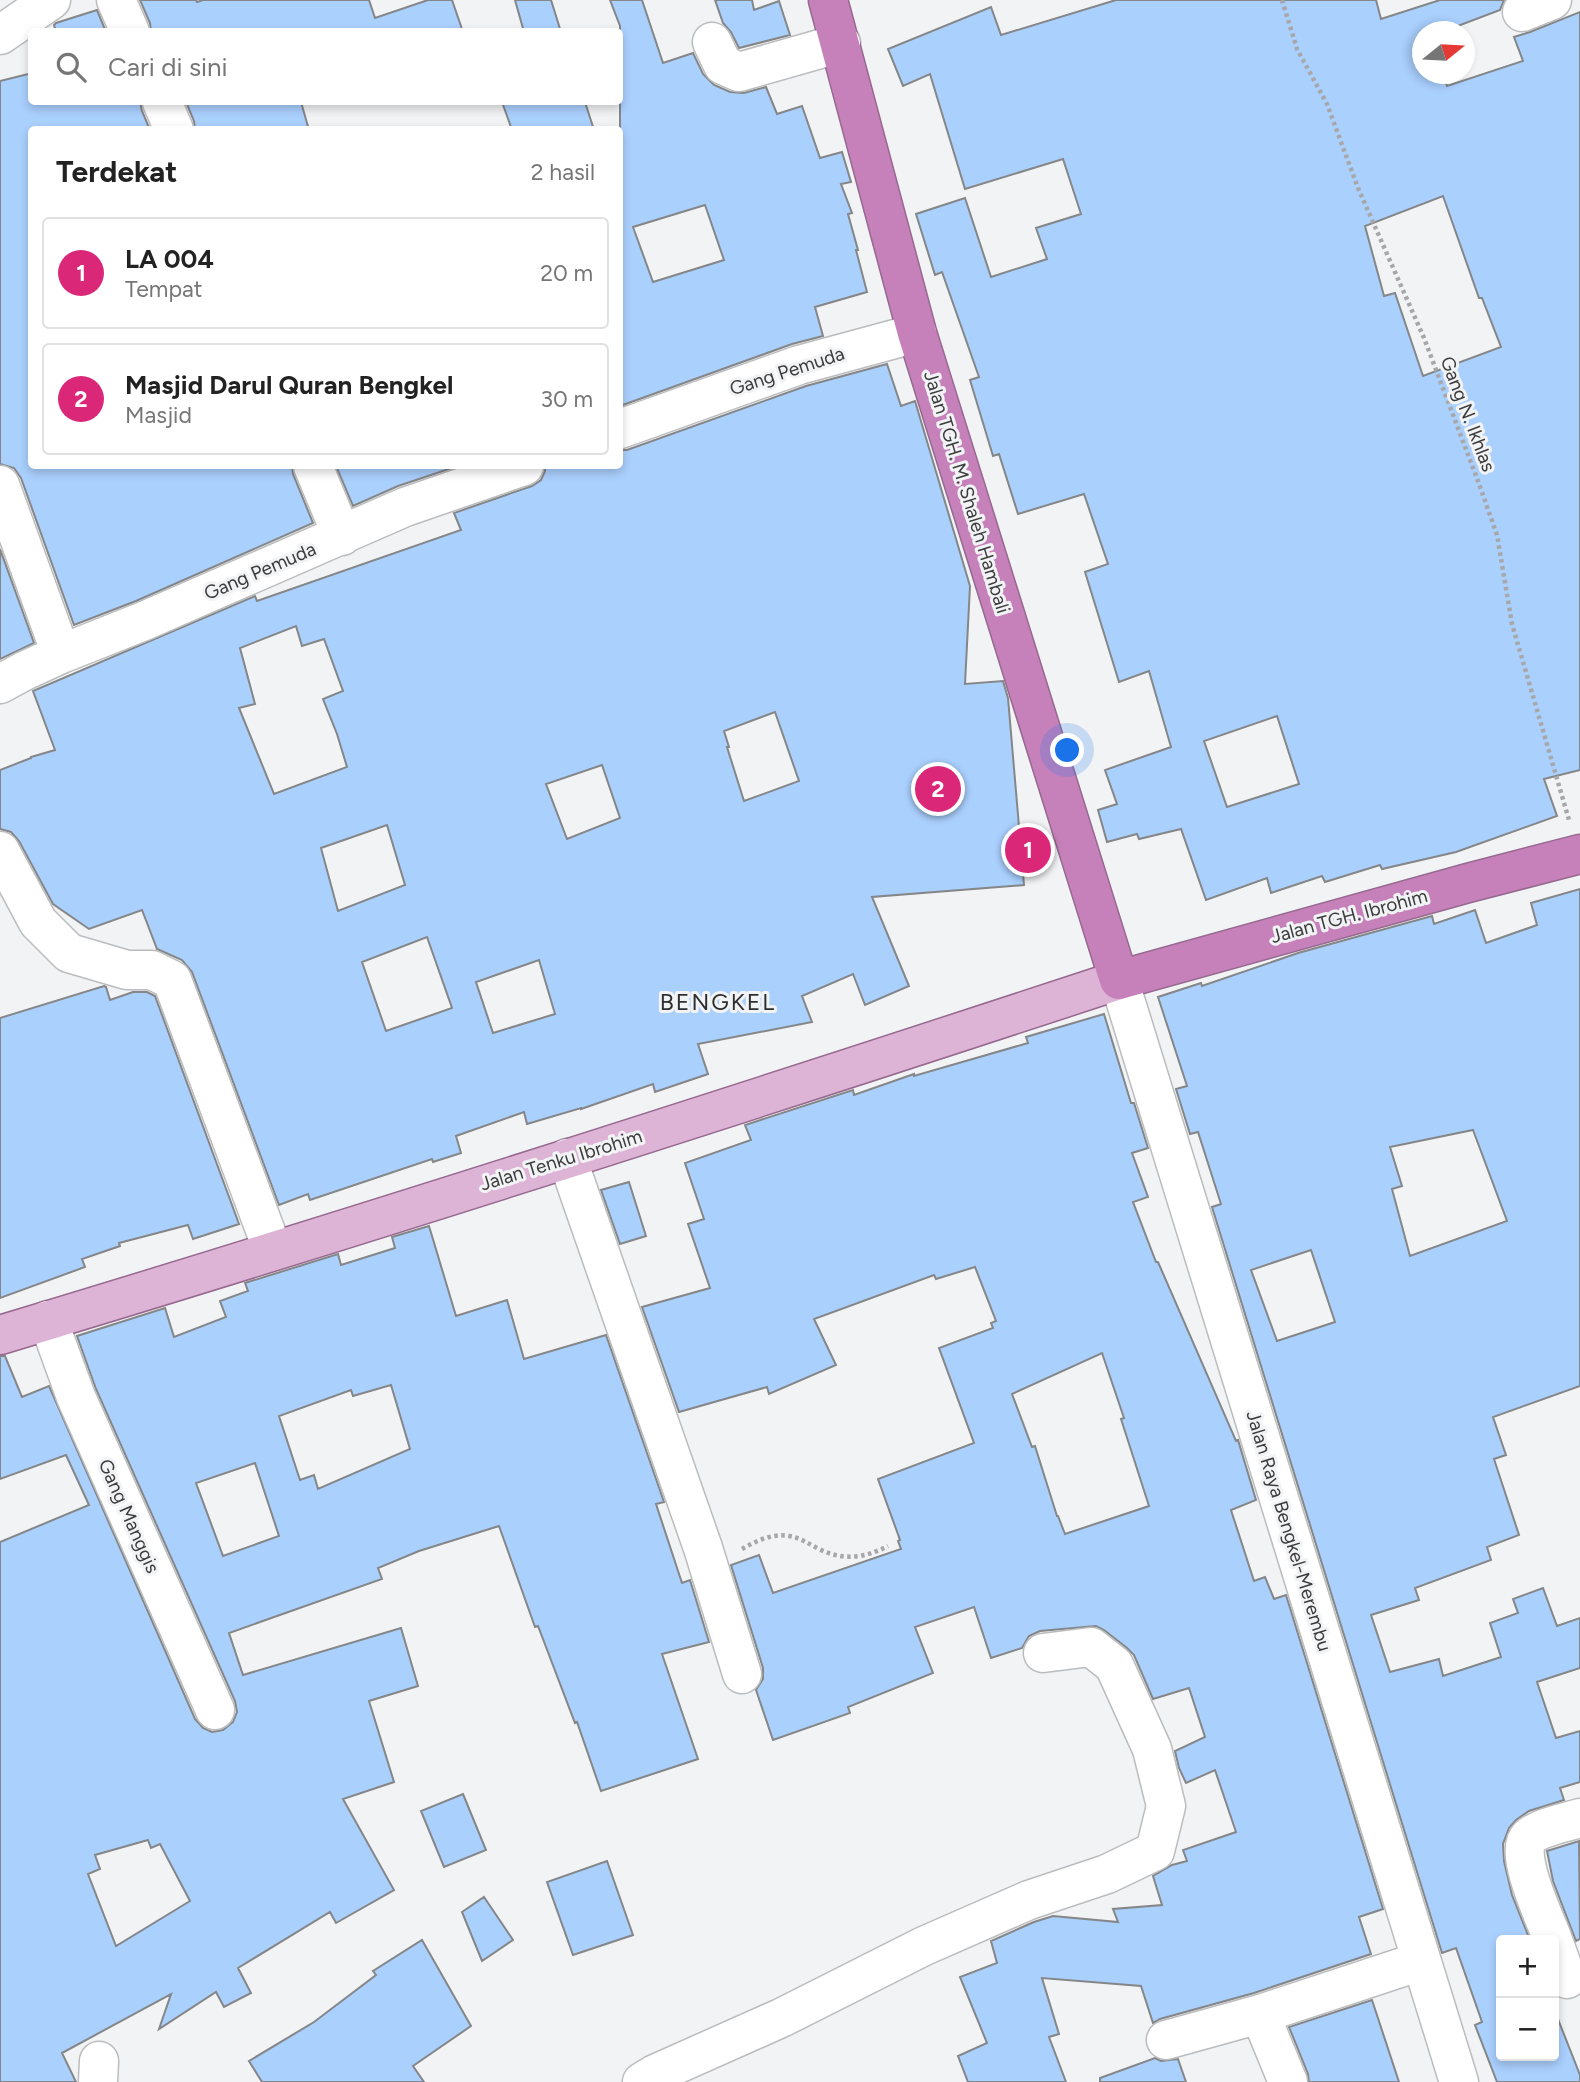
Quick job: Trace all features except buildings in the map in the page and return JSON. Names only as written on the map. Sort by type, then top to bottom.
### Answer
[{"type":"highway","name":"Jalan TGH. M. Shaleh Hambali","points":[[828,0],[917,334],[1119,980]]},
{"type":"highway","name":"Jalan TGH. Ibrohim","points":[[1119,980],[1580,854]]},
{"type":"main road","name":"Jalan Tenku Ibrohim","points":[[0,1335],[776,1092],[1119,980]]},
{"type":"street","points":[[0,35],[51,0]]},
{"type":"street","points":[[116,0],[128,28]]},
{"type":"street","points":[[712,42],[723,65],[739,72],[841,43]]},
{"type":"street","points":[[163,105],[172,126]]},
{"type":"street","name":"Gang Pemuda","points":[[623,428],[799,365],[917,334]]},
{"type":"street","points":[[314,469],[342,536]]},
{"type":"street","name":"Gang Pemuda","points":[[0,684],[61,654],[144,621],[405,507],[515,469]]},
{"type":"street","points":[[0,485],[61,654]]},
{"type":"street","points":[[0,851],[38,922],[69,953],[127,970],[152,970],[172,980],[273,1251]]},
{"type":"street","name":"Jalan Raya Bengkel-Merembu","points":[[1119,980],[1459,2082]]},
{"type":"street","points":[[567,1158],[703,1548],[743,1674]]},
{"type":"street","name":"Gang Manggis","points":[[48,1320],[76,1397],[215,1710]]},
{"type":"street","points":[[642,2082],[781,2018],[924,1946],[1029,1900],[1107,1874],[1155,1852],[1166,1806],[1152,1749],[1114,1665],[1091,1647],[1044,1653]]},
{"type":"street","points":[[1550,1935],[1524,1861],[1524,1846],[1528,1838],[1537,1832],[1580,1818]]},
{"type":"street","points":[[1559,1958],[1567,1979]]},
{"type":"street","points":[[1166,2040],[1260,2014],[1421,1961]]},
{"type":"street","points":[[1260,2014],[1288,2082]]},
{"type":"path","name":"Gang N. Ikhlas","points":[[1282,0],[1297,49],[1326,104],[1358,188],[1424,338],[1478,481],[1497,536],[1512,624],[1580,854]]},
{"type":"path","points":[[703,1548],[738,1550],[761,1539],[779,1535],[798,1538],[824,1551],[846,1557],[868,1555],[888,1546]]},
{"type":"place","name":"Masjid Darul Quran Bengkel","points":[[938,789]]},
{"type":"place","name":"LA 004","points":[[1028,850]]},
{"type":"district","name":"BENGKEL","points":[[718,1002]]}]
